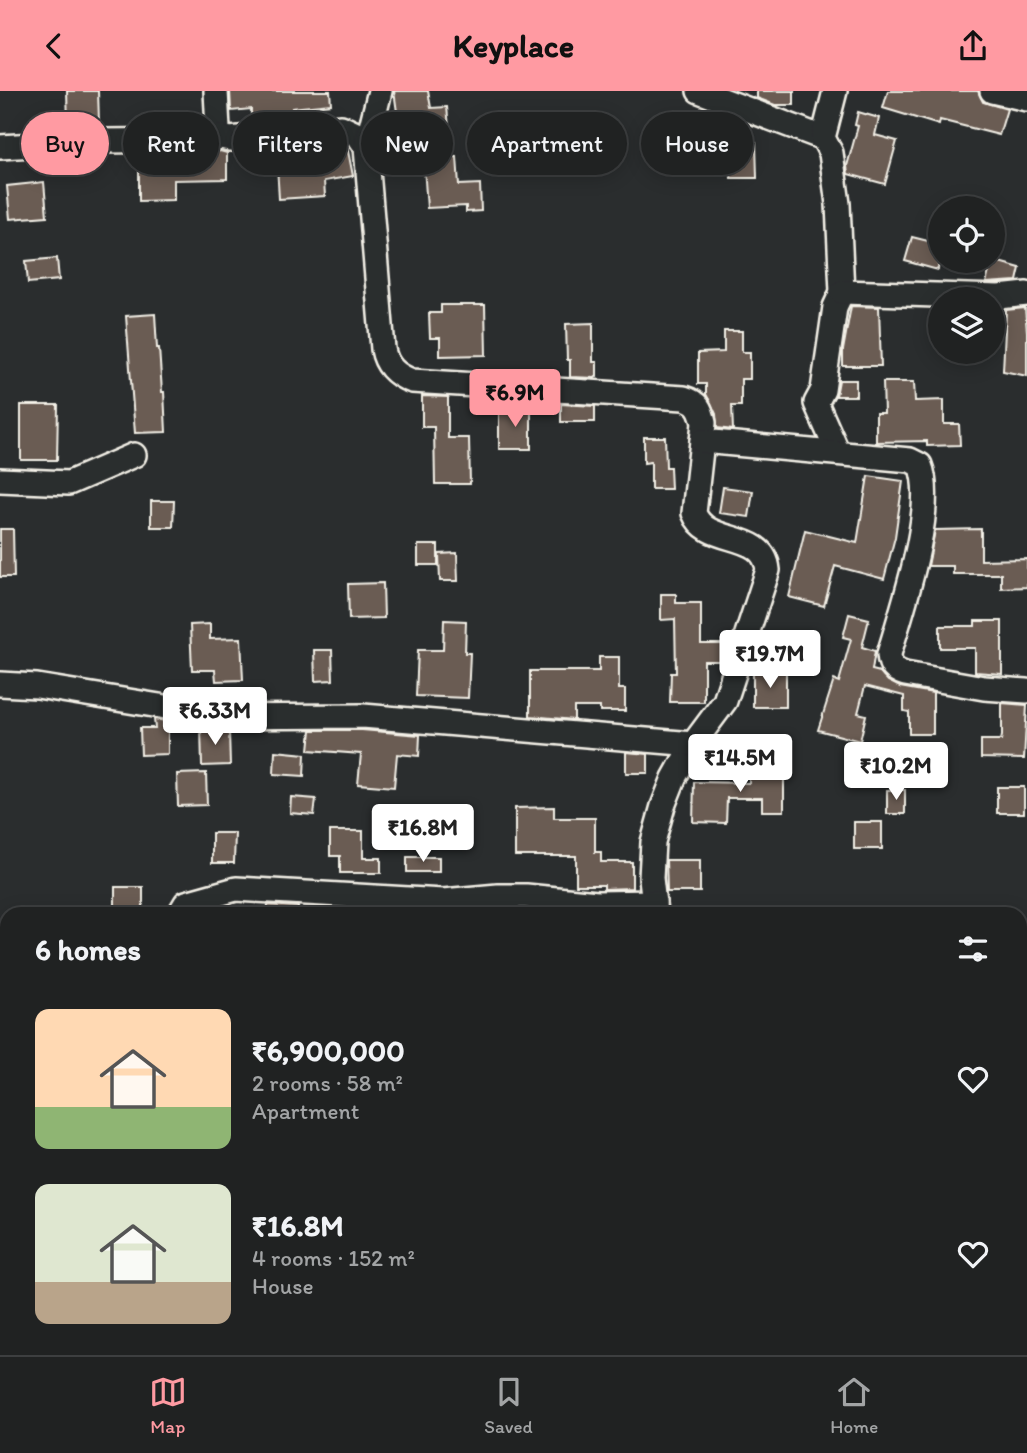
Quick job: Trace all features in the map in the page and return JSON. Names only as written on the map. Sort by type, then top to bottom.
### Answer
[{"type":"street","points":[[216,91],[218,129],[221,137]]},
{"type":"street","points":[[375,112],[380,91]]},
{"type":"street","points":[[699,91],[724,96],[823,138],[831,153],[838,204],[842,292],[835,307],[823,390],[816,403],[838,453]]},
{"type":"street","points":[[823,138],[835,91]]},
{"type":"street","points":[[992,91],[1027,99]]},
{"type":"street","points":[[0,146],[221,137],[230,139],[341,127],[358,135],[361,140]]},
{"type":"street","points":[[368,175],[383,349],[385,358],[396,373],[412,381],[684,398],[693,401],[702,410],[704,423],[694,513],[697,521],[706,529],[759,549],[767,559],[768,570],[725,701],[693,744],[674,778],[663,806],[653,842],[651,878],[655,907]]},
{"type":"street","points":[[842,292],[999,297],[1027,293]]},
{"type":"street","points":[[702,441],[911,460],[920,465],[924,473],[923,510],[915,562],[889,654],[889,663],[894,670],[905,674],[984,688],[1027,691]]},
{"type":"street","points":[[0,480],[69,483],[134,455]]},
{"type":"street","points":[[0,684],[37,686],[227,717],[363,716],[693,744]]},
{"type":"street","points":[[184,907],[186,903],[236,889],[443,901],[498,896],[643,907]]},
{"type":"building","points":[[67,91],[98,91],[99,112],[68,112]]},
{"type":"building","points":[[230,91],[330,91],[331,104],[292,108],[292,112],[251,112],[251,109],[231,111]]},
{"type":"building","points":[[394,91],[428,91],[431,108],[447,107],[448,112],[397,112]]},
{"type":"building","points":[[757,91],[794,91],[794,105],[775,105],[757,98]]},
{"type":"building","points":[[888,91],[978,91],[983,102],[1007,109],[999,135],[940,120],[939,125],[883,108]]},
{"type":"building","points":[[858,112],[879,118],[875,135],[897,141],[885,184],[848,174],[847,166],[858,126],[855,125]]},
{"type":"building","points":[[753,142],[756,142],[757,178],[731,178],[731,175],[753,175]]},
{"type":"building","points":[[347,146],[353,176],[324,181],[325,196],[279,199],[278,175],[347,175]]},
{"type":"building","points":[[219,151],[227,153],[227,179],[174,180],[174,200],[139,201],[139,175],[219,175]]},
{"type":"building","points":[[453,157],[457,157],[459,185],[480,184],[481,211],[466,212],[466,206],[427,208],[425,175],[453,175]]},
{"type":"building","points":[[44,182],[47,216],[10,219],[7,186]]},
{"type":"building","points":[[912,237],[928,241],[928,267],[905,261]]},
{"type":"building","points":[[57,258],[59,280],[28,283],[26,261]]},
{"type":"building","points":[[1005,264],[1020,268],[1017,281],[986,283],[989,273],[1005,273]]},
{"type":"building","points":[[441,305],[485,305],[486,355],[440,356],[440,338],[430,338],[429,313],[441,313]]},
{"type":"building","points":[[851,306],[879,307],[881,366],[843,366],[843,350]]},
{"type":"building","points":[[1025,308],[1027,376],[1003,371],[1006,310]]},
{"type":"building","points":[[155,314],[166,432],[135,433],[126,316]]},
{"type":"building","points":[[593,323],[593,362],[597,362],[597,376],[570,377],[566,324]]},
{"type":"building","points":[[724,331],[742,331],[742,352],[750,352],[750,379],[741,379],[741,406],[732,406],[733,430],[717,428],[716,414],[706,394],[706,384],[698,384],[698,353],[724,352]]},
{"type":"building","points":[[839,380],[856,380],[856,396],[836,396]]},
{"type":"building","points":[[883,382],[914,382],[915,401],[944,400],[944,424],[959,424],[960,445],[927,446],[927,441],[876,442],[876,413],[884,413]]},
{"type":"building","points":[[422,396],[448,397],[448,438],[469,438],[470,484],[435,484],[434,427],[422,427]]},
{"type":"building","points":[[561,404],[595,406],[595,422],[561,422]]},
{"type":"building","points":[[21,405],[58,405],[57,460],[21,460]]},
{"type":"building","points":[[499,408],[531,408],[531,449],[499,449]]},
{"type":"building","points":[[644,437],[665,437],[666,467],[670,467],[671,489],[651,489],[651,462],[644,463]]},
{"type":"building","points":[[868,476],[903,481],[895,537],[884,579],[835,566],[824,606],[789,597],[805,530],[857,543]]},
{"type":"building","points":[[723,487],[753,491],[749,517],[719,513]]},
{"type":"building","points":[[151,501],[174,501],[173,527],[151,527]]},
{"type":"building","points":[[0,529],[13,529],[14,577],[0,577]]},
{"type":"building","points":[[981,529],[981,560],[1027,559],[1027,587],[1001,588],[1001,574],[953,574],[953,566],[928,566],[935,530]]},
{"type":"building","points":[[418,545],[438,545],[438,565],[418,565]]},
{"type":"building","points":[[457,553],[458,581],[440,581],[439,554]]},
{"type":"building","points":[[383,583],[384,618],[349,619],[348,584]]},
{"type":"building","points":[[661,594],[676,594],[676,603],[701,603],[701,644],[723,644],[723,661],[704,661],[704,702],[670,702],[671,673],[676,673],[675,619],[661,620]]},
{"type":"building","points":[[849,614],[869,619],[862,647],[875,651],[872,670],[880,672],[888,681],[900,687],[933,693],[933,734],[909,734],[909,712],[904,711],[904,696],[865,686],[858,713],[866,715],[860,741],[818,730],[834,680],[839,682],[851,639],[843,637]]},
{"type":"building","points":[[444,620],[466,621],[465,653],[470,653],[468,698],[416,696],[418,650],[443,650]]},
{"type":"building","points":[[975,621],[1002,621],[1002,674],[975,672],[975,648],[940,648],[940,626],[975,626]]},
{"type":"building","points":[[210,624],[210,639],[241,638],[243,680],[216,681],[215,670],[192,670],[190,625]]},
{"type":"building","points":[[314,650],[332,650],[333,680],[315,681]]},
{"type":"building","points":[[599,657],[619,657],[619,689],[625,689],[625,711],[574,707],[574,720],[530,716],[530,671],[599,671]]},
{"type":"building","points":[[753,672],[786,672],[786,707],[753,707]]},
{"type":"building","points":[[1002,703],[1027,705],[1024,759],[981,758],[981,740],[1001,740]]},
{"type":"building","points":[[154,719],[172,722],[172,726],[168,726],[168,754],[141,755],[140,728],[155,728]]},
{"type":"building","points":[[201,727],[229,731],[230,765],[202,766]]},
{"type":"building","points":[[311,730],[362,730],[420,735],[419,756],[397,754],[394,787],[358,784],[361,754],[309,750]]},
{"type":"building","points":[[275,751],[305,754],[304,776],[274,774]]},
{"type":"building","points":[[626,752],[648,754],[648,773],[626,773]]},
{"type":"building","points":[[899,758],[899,784],[878,784],[878,759]]},
{"type":"building","points":[[749,765],[784,765],[784,811],[762,811],[762,798],[727,798],[726,823],[693,822],[694,782],[749,783]]},
{"type":"building","points":[[206,773],[207,805],[178,806],[177,774]]},
{"type":"building","points":[[997,787],[1024,787],[1024,813],[997,813]]},
{"type":"building","points":[[887,790],[905,790],[905,814],[887,814]]},
{"type":"building","points":[[291,797],[316,799],[314,815],[290,813]]},
{"type":"building","points":[[554,807],[554,818],[595,818],[595,852],[601,852],[601,862],[632,862],[632,888],[604,889],[604,885],[576,885],[576,856],[515,856],[515,808]]},
{"type":"building","points":[[854,822],[882,822],[882,849],[854,849]]},
{"type":"building","points":[[330,831],[363,831],[363,858],[381,858],[381,873],[340,873],[340,856],[330,856]]},
{"type":"building","points":[[212,833],[235,833],[234,863],[212,863]]},
{"type":"building","points":[[407,857],[439,857],[439,872],[407,872]]},
{"type":"building","points":[[666,860],[700,860],[700,892],[667,892]]},
{"type":"building","points":[[115,887],[143,887],[143,907],[115,907]]}]
